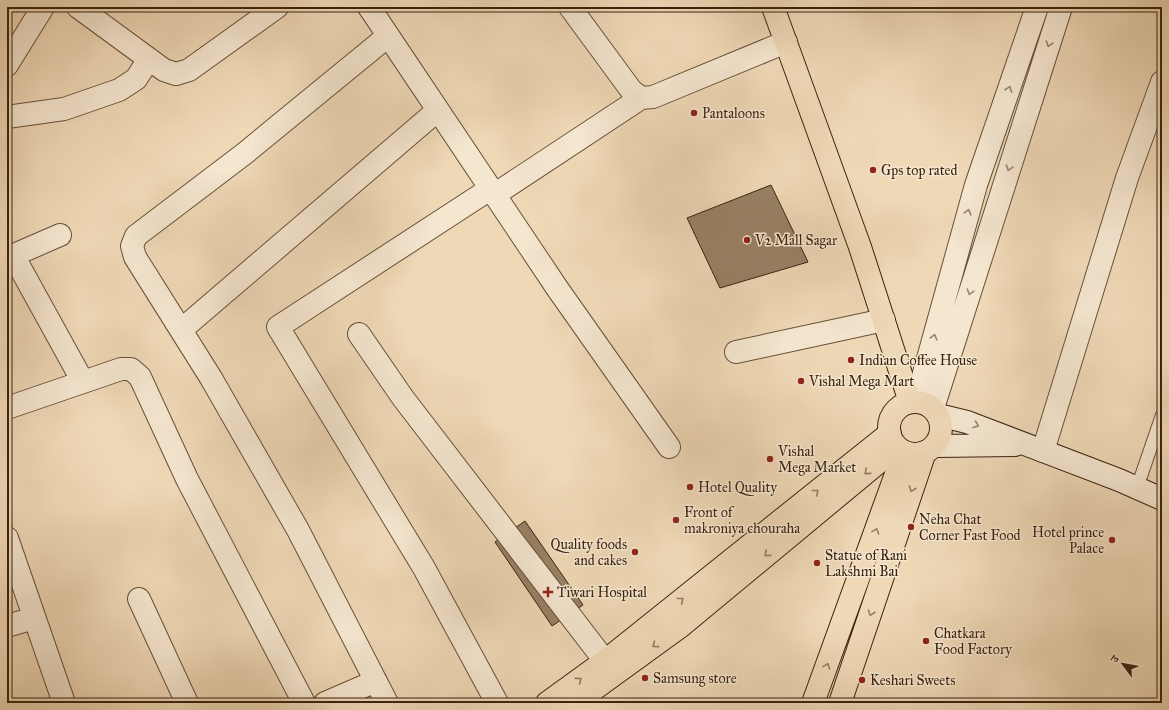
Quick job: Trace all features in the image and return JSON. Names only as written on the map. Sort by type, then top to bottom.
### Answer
[{"type":"main road","points":[[548,703],[605,661],[910,446],[940,436],[942,425],[924,407],[884,320],[860,247],[773,7]]},
{"type":"main road","points":[[910,446],[890,425],[892,417],[896,410],[903,405],[924,407]]},
{"type":"main road","points":[[575,703],[681,626],[910,446]]},
{"type":"main road","points":[[813,703],[910,446]]},
{"type":"main road","points":[[840,703],[910,446]]},
{"type":"street","points":[[7,64],[43,7]]},
{"type":"street","points":[[78,7],[164,70],[176,74],[187,71],[272,8]]},
{"type":"street","points":[[369,7],[557,288],[669,447]]},
{"type":"street","points":[[570,7],[631,90],[641,98]]},
{"type":"street","points":[[924,407],[976,185],[1037,7]]},
{"type":"street","points":[[924,407],[1061,7]]},
{"type":"street","points":[[387,703],[298,530],[211,378],[135,256],[132,246],[136,236],[244,154],[388,36]]},
{"type":"street","points":[[497,703],[424,568],[278,327],[641,98],[653,97],[786,42]]},
{"type":"street","points":[[7,117],[64,109],[119,90],[136,79],[148,59]]},
{"type":"street","points":[[1036,448],[1127,178],[1162,82]]},
{"type":"street","points":[[181,330],[438,110]]},
{"type":"street","points":[[60,235],[10,256],[83,382]]},
{"type":"street","points":[[736,352],[884,320]]},
{"type":"street","points":[[359,334],[403,398],[605,661]]},
{"type":"street","points":[[7,408],[121,369],[131,369],[140,377],[187,479],[304,703]]},
{"type":"street","points":[[924,407],[968,422],[1120,480],[1162,499]]},
{"type":"street","points":[[910,446],[1036,448]]},
{"type":"street","points":[[7,538],[61,702]]},
{"type":"street","points":[[139,599],[187,703]]},
{"type":"street","points":[[7,626],[34,618]]},
{"type":"street","points":[[325,703],[376,681]]},
{"type":"lane","points":[[1137,488],[1162,415]]},
{"type":"building","name":"V2 Mall Sagar","points":[[771,185],[808,262],[720,288],[687,218]]},
{"type":"building","points":[[525,521],[583,605],[552,626],[495,542]]},
{"type":"place","name":"Pantaloons","points":[[694,113]]},
{"type":"place","name":"Gps top rated","points":[[873,170]]},
{"type":"place","name":"V2 Mall Sagar","points":[[747,240]]},
{"type":"place","name":"Indian Coffee House","points":[[851,360]]},
{"type":"place","name":"Vishal Mega Mart","points":[[801,381]]},
{"type":"place","name":"Vishal Mega Market","points":[[770,459]]},
{"type":"place","name":"Hotel Quality","points":[[690,487]]},
{"type":"place","name":"Front of makroniya chouraha","points":[[676,520]]},
{"type":"place","name":"Neha Chat Corner Fast Food","points":[[911,527]]},
{"type":"place","name":"Hotel prince Palace","points":[[1112,540]]},
{"type":"place","name":"Quality foods and cakes","points":[[635,552]]},
{"type":"place","name":"Statue of Rani Lakshmi Bai","points":[[817,563]]},
{"type":"place","name":"Tiwari Hospital","points":[[548,592]]},
{"type":"place","name":"Chatkara Food Factory","points":[[926,641]]},
{"type":"place","name":"Samsung store","points":[[645,678]]},
{"type":"place","name":"Keshari Sweets","points":[[862,680]]}]
